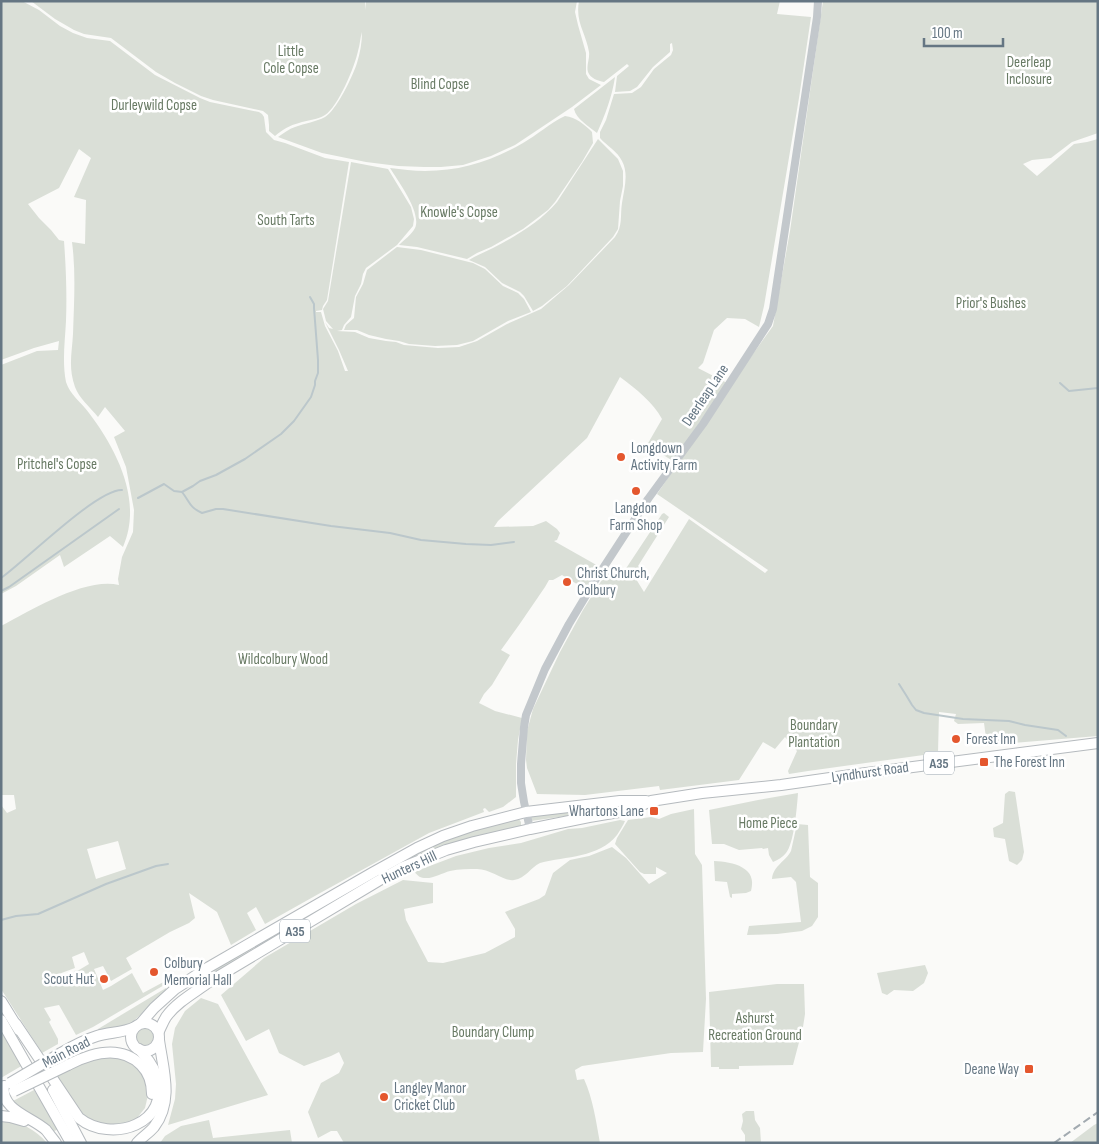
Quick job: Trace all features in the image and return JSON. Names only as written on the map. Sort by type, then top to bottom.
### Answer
[{"type":"main road","name":"Lyndhurst Road","points":[[702,793],[781,785],[1098,743]]},
{"type":"main road","name":"Hunters Hill","points":[[138,1025],[175,989],[192,978],[417,848],[443,836],[472,826],[526,812],[620,801],[651,801],[702,793]]},
{"type":"main road","name":"Hunters Hill","points":[[159,1036],[166,1018],[173,1009],[209,982],[401,868],[446,850],[474,842],[588,817],[631,810],[651,801]]},
{"type":"main road","points":[[1,1001],[84,1124],[100,1134],[126,1134],[141,1128],[152,1114],[159,1087],[157,1077],[151,1064],[132,1041],[131,1037],[133,1030],[138,1025],[149,1023],[153,1025],[159,1036],[166,1087],[164,1105],[154,1127],[137,1143]]},
{"type":"main road","points":[[1,1020],[71,1143]]},
{"type":"main road","points":[[16,1024],[81,1143]]},
{"type":"main road","name":"Main Road","points":[[65,1059],[79,1043],[98,1036],[127,1031],[138,1025]]},
{"type":"main road","points":[[138,1048],[148,1051],[158,1044],[159,1036]]},
{"type":"main road","name":"Main Road","points":[[6,1090],[86,1050],[108,1046],[138,1048]]},
{"type":"main road","points":[[65,1059],[115,1052],[122,1053],[134,1059],[147,1073],[152,1084],[151,1105],[148,1112],[132,1128],[117,1135]]},
{"type":"main road","points":[[6,1090],[14,1109],[46,1130],[56,1143]]},
{"type":"main road","points":[[1,1116],[20,1119],[46,1130]]},
{"type":"street","name":"Deerleap Lane","points":[[530,829],[521,783],[524,727],[526,714],[545,669],[596,579],[648,499],[703,424],[768,324],[773,308],[779,270],[818,1]]},
{"type":"green space","points":[[1,1],[22,1],[73,33],[87,38],[110,41],[155,75],[200,98],[210,102],[259,112],[264,117],[266,132],[274,140],[325,158],[349,162],[327,300],[322,310],[316,311],[321,312],[325,326],[338,351],[345,371],[348,371],[325,322],[329,328],[333,329],[326,321],[323,309],[328,301],[351,162],[388,169],[411,207],[414,219],[413,226],[397,245],[366,268],[355,296],[351,317],[342,330],[337,331],[355,332],[369,338],[404,345],[438,348],[459,347],[477,341],[507,324],[541,309],[569,285],[618,233],[621,220],[625,171],[620,157],[600,138],[600,132],[614,94],[632,93],[641,87],[654,69],[671,55],[673,50],[672,43],[670,44],[670,52],[653,67],[637,87],[630,91],[615,92],[617,76],[629,66],[627,64],[604,82],[590,76],[587,67],[589,57],[588,45],[578,15],[579,1],[780,1],[777,14],[811,17],[799,98],[759,327],[745,319],[727,318],[714,330],[703,363],[698,368],[727,383],[673,461],[647,445],[662,419],[649,401],[620,377],[587,438],[498,521],[494,527],[533,526],[546,521],[560,533],[557,540],[554,541],[600,567],[585,589],[562,575],[549,580],[501,650],[510,655],[479,703],[495,711],[522,718],[516,764],[516,797],[503,807],[489,812],[485,808],[483,809],[484,812],[429,833],[265,924],[256,907],[247,913],[256,930],[231,945],[217,912],[189,893],[195,918],[126,958],[132,969],[111,981],[103,966],[94,969],[103,990],[132,973],[143,993],[169,979],[171,981],[76,1035],[59,1005],[44,1008],[51,1020],[49,1022],[58,1039],[58,1044],[42,1053],[1,989],[1,805],[7,813],[16,809],[14,795],[2,795],[1,793],[1,626],[59,596],[75,590],[105,584],[119,585],[118,579],[122,557],[133,532],[134,510],[126,467],[114,437],[125,431],[105,407],[98,417],[82,399],[73,380],[71,360],[74,288],[72,242],[85,244],[86,200],[74,197],[91,158],[79,149],[59,188],[28,204],[59,240],[64,241],[66,321],[64,359],[66,382],[73,395],[99,427],[117,460],[128,494],[130,512],[128,530],[123,547],[110,536],[64,567],[60,555],[16,586],[1,594],[1,365],[37,351],[58,350],[59,341],[1,360]],"holes":[[[118,841],[126,869],[96,879],[87,849]],[[84,952],[89,964],[74,971],[77,978],[58,983],[56,975],[75,968],[72,957]]]},
{"type":"green space","points":[[31,1],[365,1],[365,10],[366,1],[577,1],[575,12],[586,53],[586,74],[589,79],[601,85],[515,145],[491,156],[463,165],[441,167],[398,166],[366,162],[322,153],[278,137],[293,128],[325,117],[334,108],[344,93],[355,69],[360,52],[362,32],[359,49],[350,76],[330,111],[319,118],[289,126],[275,136],[269,131],[268,115],[263,111],[201,96],[156,72],[111,38],[84,34],[74,30],[55,19]]},
{"type":"green space","points":[[823,1],[1098,1],[1098,133],[1072,142],[1051,158],[1032,160],[1023,164],[1037,176],[1074,144],[1098,139],[1098,736],[987,746],[984,723],[958,724],[954,721],[956,714],[939,712],[938,753],[789,774],[788,771],[797,751],[785,737],[775,749],[763,742],[739,780],[660,790],[659,786],[585,795],[537,794],[527,768],[526,760],[527,731],[533,709],[560,652],[610,567],[623,573],[662,514],[664,513],[669,517],[638,566],[645,571],[636,579],[644,592],[689,519],[765,573],[768,570],[657,494],[773,326],[790,231]]},
{"type":"green space","points":[[615,77],[608,106],[597,133],[580,119],[574,109]]},
{"type":"green space","name":"Knowle's Copse","points":[[565,116],[577,120],[589,129],[592,132],[593,143],[548,210],[523,229],[467,259],[417,247],[399,245],[414,230],[416,222],[408,197],[390,168],[438,171],[476,164],[500,155],[528,140]]},
{"type":"green space","points":[[598,139],[618,159],[623,171],[618,229],[613,237],[567,286],[533,311],[520,292],[502,283],[485,267],[469,260],[519,233],[550,209],[557,202]]},
{"type":"green space","points":[[397,247],[421,250],[473,263],[485,269],[503,286],[518,293],[524,299],[531,312],[508,321],[473,341],[457,345],[409,344],[369,335],[357,330],[344,330],[346,325],[354,318],[356,297],[363,284],[367,270]]},
{"type":"green space","points":[[1009,791],[1015,792],[1024,852],[1022,860],[1017,865],[1009,861],[1005,839],[994,837],[993,828],[1003,823],[1005,794]]},
{"type":"green space","name":"Home Piece","points":[[798,793],[795,825],[791,842],[786,853],[779,859],[773,862],[768,848],[739,850],[724,844],[712,844],[709,810]]},
{"type":"green space","points":[[627,805],[636,806],[531,821],[530,816]]},
{"type":"green space","name":"Boundary Clump","points":[[694,809],[695,854],[702,865],[706,999],[703,1052],[671,1053],[582,1066],[575,1070],[577,1080],[584,1079],[590,1094],[600,1143],[344,1143],[337,1131],[331,1131],[318,1138],[308,1112],[321,1083],[339,1073],[344,1063],[339,1052],[304,1066],[279,1053],[269,1029],[246,1041],[221,995],[264,958],[356,904],[403,880],[433,883],[433,903],[404,909],[406,920],[428,962],[443,963],[485,953],[515,937],[515,929],[505,912],[545,895],[553,873],[570,860],[589,856],[612,847],[626,858],[649,884],[667,873],[656,867],[656,874],[640,872],[615,844],[617,838],[628,820],[651,817],[659,819],[671,814]]},
{"type":"green space","points":[[518,818],[521,826],[518,829],[453,844],[213,975],[212,968],[380,873],[441,841],[479,826]]},
{"type":"green space","points":[[620,820],[625,821],[610,843],[582,855],[540,863],[518,879],[510,880],[477,869],[453,870],[427,878],[421,877],[414,872],[456,856],[521,843],[568,829]]},
{"type":"green space","points":[[797,824],[808,825],[810,877],[818,883],[818,917],[812,926],[802,931],[747,935],[749,926],[801,922],[796,882],[791,877],[772,879],[777,867],[791,851]]},
{"type":"green space","points":[[714,861],[736,865],[747,871],[751,876],[751,891],[732,894],[732,898],[730,897],[727,882],[715,881]]},
{"type":"green space","points":[[925,965],[928,973],[924,983],[913,991],[894,990],[887,995],[882,993],[877,973]]},
{"type":"green space","name":"Ashurst Recreation Ground","points":[[777,984],[804,984],[805,1014],[793,1065],[739,1066],[739,1069],[711,1067],[709,992]]},
{"type":"green space","points":[[166,988],[167,991],[129,1025],[99,1033],[98,1029]]},
{"type":"green space","points":[[201,998],[218,1004],[268,1095],[168,1125],[175,1099],[176,1084],[172,1044],[175,1028],[185,1011]]},
{"type":"green space","points":[[1,1027],[23,1065],[1,1078]]},
{"type":"green space","points":[[145,1028],[151,1031],[154,1037],[151,1043],[145,1046],[139,1043],[136,1037],[139,1031]]},
{"type":"green space","points":[[106,1056],[129,1059],[141,1072],[147,1083],[149,1091],[145,1108],[126,1127],[91,1126],[55,1077],[80,1063]]},
{"type":"green space","points":[[34,1090],[59,1129],[52,1132],[18,1108],[13,1101]]},
{"type":"green space","points":[[746,1111],[754,1111],[755,1120],[760,1128],[761,1143],[745,1143],[745,1135],[741,1129],[742,1114]]},
{"type":"green space","points":[[209,1120],[213,1138],[290,1130],[292,1143],[160,1143],[165,1136],[181,1126]]},
{"type":"green space","points":[[1,1121],[21,1124],[47,1143],[1,1143]]},
{"type":"green space","points":[[1098,1123],[1098,1143],[1070,1143],[1094,1125]]},
{"type":"waterway","points":[[138,498],[164,484],[174,491],[182,492],[245,459],[281,434],[294,421],[311,397],[318,373],[314,304],[310,297]]},
{"type":"waterway","points":[[1060,383],[1069,391],[1098,388]]},
{"type":"waterway","points":[[1,578],[79,513],[96,501],[111,493],[122,490]]},
{"type":"waterway","points":[[182,492],[192,506],[202,513],[223,509],[390,533],[421,540],[491,545],[514,542]]},
{"type":"waterway","points":[[1,591],[119,509]]},
{"type":"waterway","points":[[899,684],[916,710],[924,713],[963,719],[1009,721],[1058,730],[1066,736]]},
{"type":"waterway","points":[[1,920],[16,916],[38,914],[106,884],[156,866],[168,864]]},
{"type":"railway","points":[[1054,1143],[1098,1112]]},
{"type":"place","name":"Longdown Activity Farm","points":[[621,457]]},
{"type":"place","name":"Langdon Farm Shop","points":[[636,491]]},
{"type":"place","name":"Christ Church, Colbury","points":[[567,582]]},
{"type":"place","name":"Forest Inn","points":[[956,739]]},
{"type":"place","name":"The Forest Inn","points":[[984,762]]},
{"type":"place","name":"Whartons Lane","points":[[654,811]]},
{"type":"place","name":"Colbury Memorial Hall","points":[[154,972]]},
{"type":"place","name":"Scout Hut","points":[[104,979]]},
{"type":"place","name":"Deane Way","points":[[1029,1069]]},
{"type":"place","name":"Langley Manor Cricket Club","points":[[384,1097]]},
{"type":"park label","name":"Little Cole Copse","points":[[291,60]]},
{"type":"park label","name":"Deerleap Inclosure","points":[[1029,70]]},
{"type":"park label","name":"Blind Copse","points":[[440,84]]},
{"type":"park label","name":"Durleywild Copse","points":[[154,105]]},
{"type":"park label","name":"South Tarts","points":[[286,220]]},
{"type":"park label","name":"Prior's Bushes","points":[[991,303]]},
{"type":"park label","name":"Pritchel's Copse","points":[[57,464]]},
{"type":"park label","name":"Wildcolbury Wood","points":[[283,659]]},
{"type":"park label","name":"Boundary Plantation","points":[[814,734]]}]
